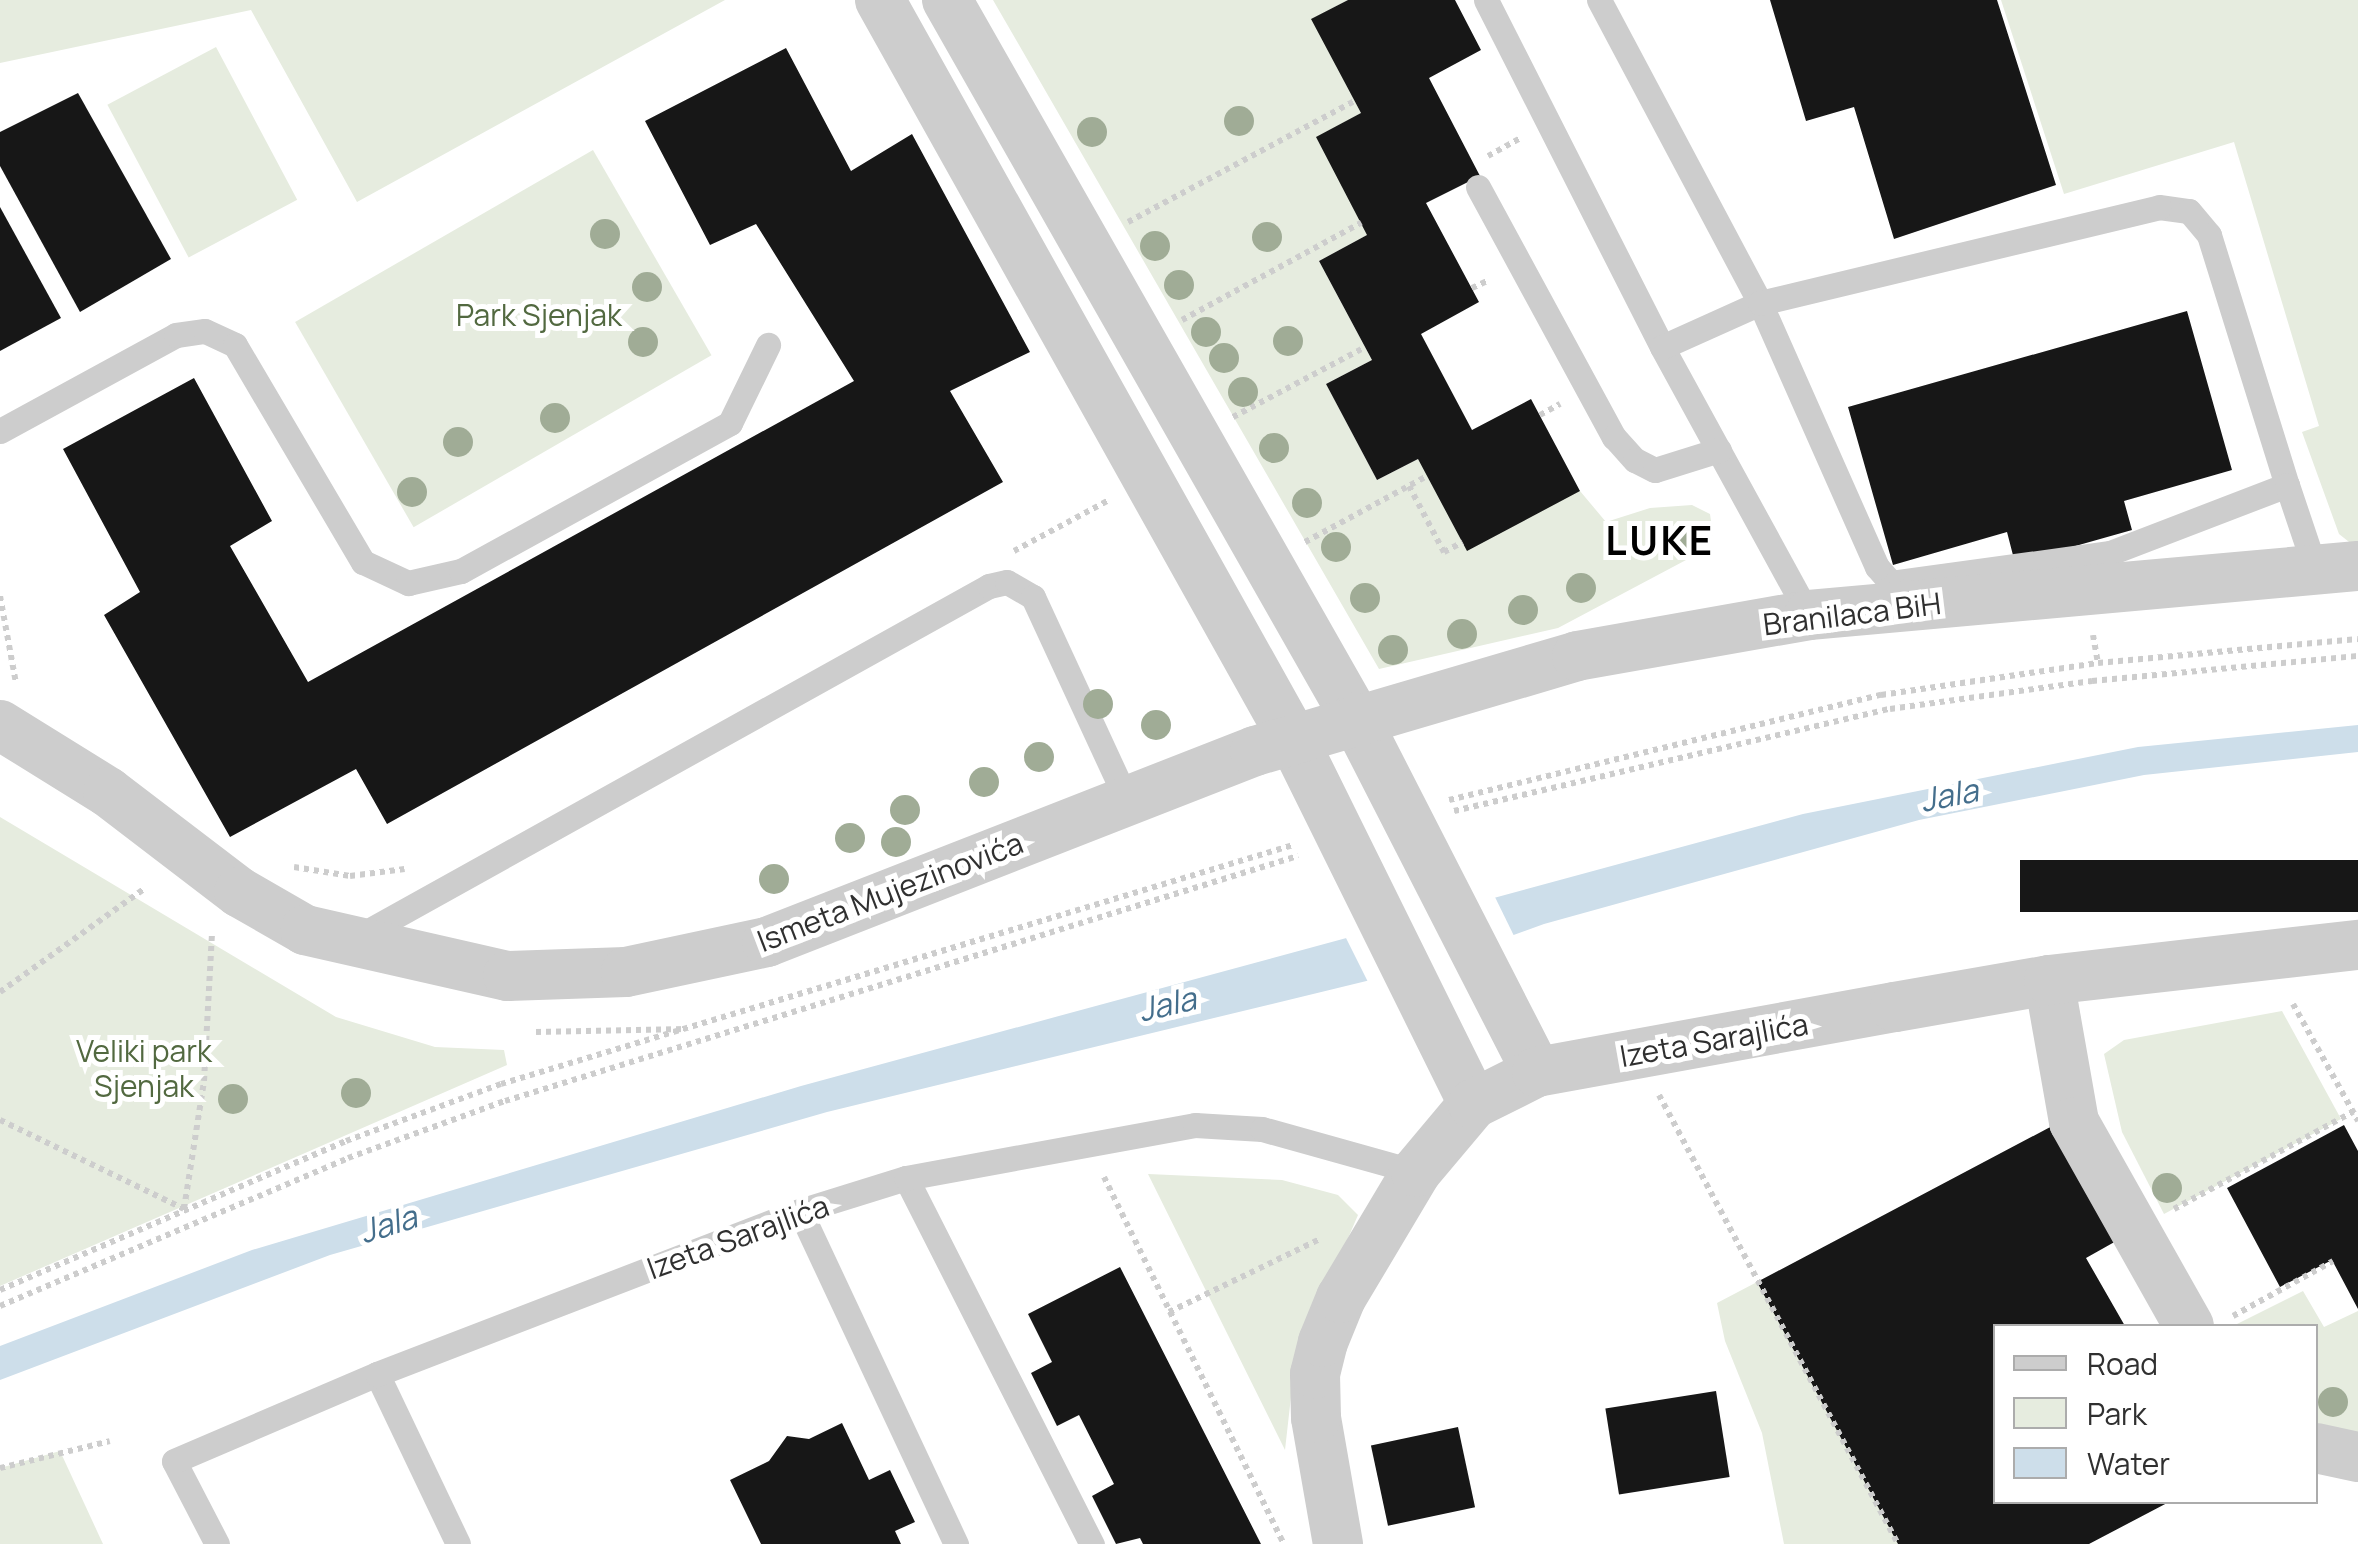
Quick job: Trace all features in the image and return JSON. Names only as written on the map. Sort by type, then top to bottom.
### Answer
[{"type":"street","points":[[880,0],[1294,738],[1447,1043],[1472,1104]]},
{"type":"street","points":[[948,0],[1355,717],[1537,1072]]},
{"type":"street","name":"Branilaca BiH","points":[[1294,738],[1355,717],[1577,656],[1810,615],[2336,567]]},
{"type":"street","name":"Ismeta Mujezinovića","points":[[0,725],[108,792],[239,892],[305,930],[347,943],[508,976],[626,972],[767,942],[1294,738]]},
{"type":"street","name":"Izeta Sarajlića","points":[[1338,1544],[1315,1374],[1341,1298],[1416,1172],[1472,1104],[1537,1072],[2049,980],[2358,945]]},
{"type":"street","points":[[2049,980],[2074,1122],[2208,1322]]},
{"type":"street","points":[[2318,1448],[2358,1457]]},
{"type":"lane","points":[[1486,0],[1662,347],[1810,615]]},
{"type":"lane","points":[[1600,0],[1760,302],[1878,566],[1891,583],[2110,553],[2288,485]]},
{"type":"lane","points":[[1476,175],[1614,437],[1635,460],[1654,470],[1719,450]]},
{"type":"lane","points":[[1662,347],[1760,302],[2160,207],[2182,208],[2208,236],[2288,485],[2336,567]]},
{"type":"lane","points":[[0,431],[176,335],[205,330],[235,344],[362,562],[408,583],[461,570],[730,423],[768,344]]},
{"type":"lane","points":[[347,943],[989,586],[1007,582],[1034,597],[1127,800]]},
{"type":"lane","name":"Izeta Sarajlića","points":[[217,1544],[174,1462],[376,1374],[800,1211],[906,1178],[1085,1140],[1196,1125],[1262,1129],[1416,1172]]},
{"type":"lane","points":[[906,1178],[1092,1544]]},
{"type":"lane","points":[[800,1211],[956,1544]]},
{"type":"lane","points":[[376,1374],[458,1544]]},
{"type":"path","points":[[1113,230],[1354,101]]},
{"type":"path","points":[[1476,175],[1549,123]]},
{"type":"path","points":[[1169,327],[1361,223]]},
{"type":"path","points":[[1224,422],[1366,347]]},
{"type":"path","points":[[1294,548],[1427,476]]},
{"type":"path","points":[[1409,486],[1444,552],[1462,542]]},
{"type":"path","points":[[2090,620],[2098,663]]},
{"type":"path","points":[[1411,824],[1562,768],[1864,698],[2098,663],[2358,639]]},
{"type":"path","points":[[1411,824],[1570,780],[1890,709],[2092,680],[2358,656]]},
{"type":"path","points":[[0,1290],[184,1209],[502,1084],[1347,843]]},
{"type":"path","points":[[0,1306],[295,1179],[506,1101],[1347,843]]},
{"type":"path","points":[[0,992],[144,890]]},
{"type":"path","points":[[184,1209],[204,1082],[212,932]]},
{"type":"path","points":[[2294,1004],[2358,1120]]},
{"type":"path","points":[[536,1032],[697,1029]]},
{"type":"path","points":[[1638,1054],[1898,1544]]},
{"type":"path","points":[[2164,1214],[2353,1112]]},
{"type":"path","points":[[0,1120],[184,1209]]},
{"type":"path","points":[[1085,1140],[1284,1544]]},
{"type":"path","points":[[1169,1312],[1325,1237]]},
{"type":"path","points":[[2208,1322],[2333,1262]]},
{"type":"path","points":[[0,1468],[110,1441]]},
{"type":"green space","points":[[0,0],[725,0],[357,202],[251,10],[0,63]]},
{"type":"green space","points":[[993,0],[1348,0],[1312,19],[1361,113],[1367,235],[1319,261],[1372,360],[1326,384],[1377,480],[1418,459],[1580,491],[1606,522],[1650,508],[1692,505],[1710,514],[1713,535],[1703,551],[1558,628],[1379,669]]},
{"type":"green space","points":[[2001,0],[2358,0],[2358,549],[2339,534],[2302,432],[2319,426],[2234,142],[2064,194]]},
{"type":"green space","points":[[216,47],[297,200],[189,257],[107,105]]},
{"type":"green space","name":"Park Sjenjak","points":[[593,150],[712,355],[414,527],[295,322]]},
{"type":"green space","name":"Veliki park Sjenjak","points":[[0,817],[336,1017],[435,1047],[504,1050],[507,1065],[0,1286]]},
{"type":"green space","points":[[2282,1011],[2341,1119],[2164,1214],[2122,1132],[2104,1054],[2124,1040]]},
{"type":"green space","points":[[1148,1174],[1282,1180],[1338,1195],[1358,1215],[1295,1361],[1285,1450]]},
{"type":"green space","points":[[1757,1282],[1898,1544],[1784,1544],[1762,1433],[1725,1341],[1717,1303]]},
{"type":"green space","points":[[2303,1291],[2324,1327],[2358,1311],[2358,1439],[2318,1429],[2318,1324],[2237,1324]]},
{"type":"green space","points":[[60,1451],[103,1544],[0,1544],[0,1468]]},
{"type":"water","name":"Jala","points":[[2358,725],[2358,752],[2144,775],[1919,820],[1544,924],[1428,966],[827,1112],[330,1255],[0,1380],[0,1346],[252,1250],[801,1086],[1803,814],[2138,747]]},
{"type":"pier","points":[[1493,893],[1516,940],[1430,970],[1369,984],[1344,934]]},
{"type":"building","points":[[1348,0],[1455,0],[1481,50],[1429,78],[1480,176],[1426,203],[1479,302],[1421,334],[1472,430],[1531,399],[1580,491],[1467,551],[1418,459],[1377,480],[1326,384],[1372,360],[1319,261],[1367,235],[1316,137],[1361,113],[1311,19]]},
{"type":"building","points":[[1770,0],[1997,0],[2056,185],[1894,239],[1854,107],[1806,121]]},
{"type":"building","points":[[786,48],[851,171],[912,134],[1030,352],[950,391],[1003,482],[387,824],[356,769],[230,837],[104,615],[140,592],[63,449],[194,378],[272,521],[230,546],[308,682],[854,381],[756,224],[710,245],[645,121]]},
{"type":"building","points":[[78,93],[171,259],[80,312],[0,166],[0,132]]},
{"type":"building","points":[[0,207],[61,318],[0,351]]},
{"type":"building","points":[[2187,311],[2232,470],[2124,501],[2132,530],[2015,563],[2007,532],[1893,565],[1848,407]]},
{"type":"building","points":[[2020,860],[2358,860],[2358,912],[2020,912]]},
{"type":"building","points":[[2054,1125],[2118,1240],[2086,1258],[2124,1324],[1993,1324],[1993,1504],[2165,1504],[2089,1544],[1898,1544],[1757,1282]]},
{"type":"building","points":[[2344,1125],[2358,1151],[2358,1309],[2332,1260],[2280,1287],[2227,1188]]},
{"type":"building","points":[[1120,1267],[1261,1544],[1143,1544],[1140,1538],[1116,1544],[1092,1496],[1114,1484],[1079,1415],[1057,1426],[1031,1373],[1052,1362],[1028,1314]]},
{"type":"building","points":[[1716,1391],[1730,1477],[1619,1494],[1605,1409]]},
{"type":"building","points":[[842,1423],[869,1480],[890,1470],[915,1522],[895,1531],[901,1544],[761,1544],[730,1480],[769,1461],[787,1436],[809,1439]]},
{"type":"building","points":[[1458,1427],[1475,1507],[1388,1526],[1371,1446]]},
{"type":"district","name":"LUKE","points":[[1660,540]]}]
